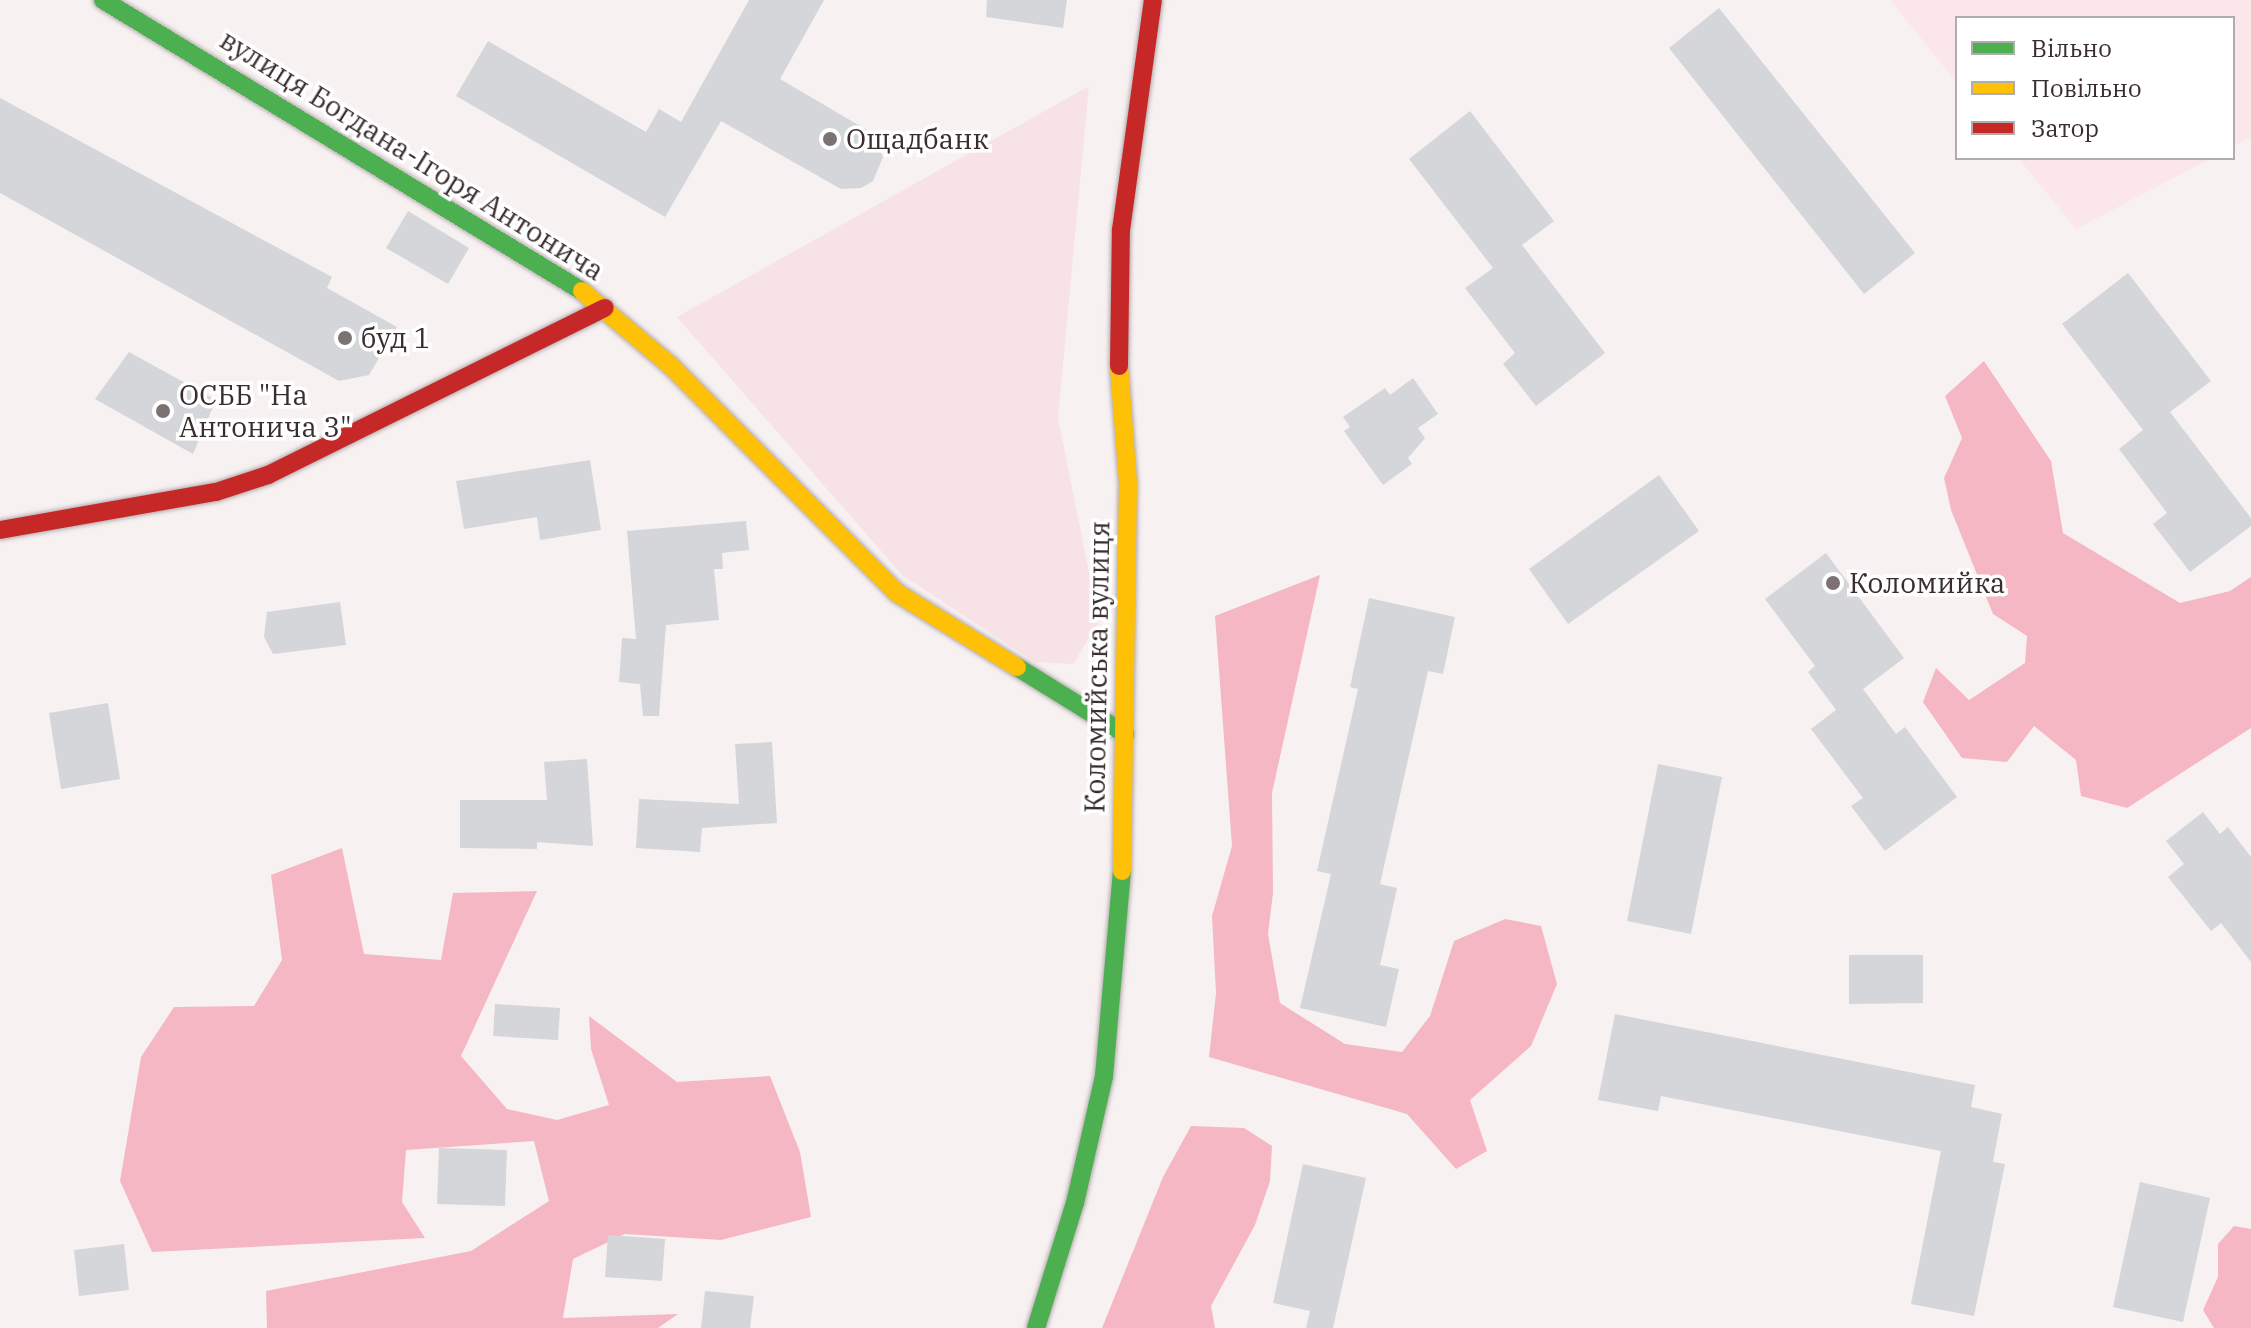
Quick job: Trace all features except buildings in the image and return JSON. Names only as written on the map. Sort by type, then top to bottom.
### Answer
[{"type":"main road","name":"вулиця Богдана-Ігоря Антонича","points":[[103,0],[548,266],[605,308],[690,385],[897,593],[1125,734]]},
{"type":"main road","name":"Коломийська вулиця","points":[[1036,1328],[1075,1203],[1104,1076],[1122,903],[1128,484],[1117,319],[1121,230],[1153,0]]},
{"type":"main road","points":[[0,530],[216,492],[268,475],[605,308]]},
{"type":"shaded area","points":[[1890,0],[2251,0],[2251,137],[2235,146],[2235,16],[1955,16],[1955,81]]},
{"type":"shaded area","points":[[1089,86],[1058,418],[1099,622],[1073,664],[1035,662],[902,575],[677,317]]},
{"type":"shaded area","points":[[2020,160],[2208,160],[2076,229]]},
{"type":"shaded area","points":[[1984,361],[2051,461],[2063,533],[2180,603],[2230,591],[2251,577],[2251,728],[2127,808],[2081,796],[2076,760],[2034,726],[2007,762],[1962,758],[1923,702],[1936,668],[1969,700],[2025,663],[2027,636],[1993,614],[1951,510],[1944,478],[1962,438],[1945,396]]},
{"type":"shaded area","points":[[1320,575],[1272,793],[1273,893],[1268,934],[1280,1003],[1345,1044],[1402,1052],[1430,1016],[1454,941],[1505,919],[1541,926],[1557,984],[1531,1046],[1470,1100],[1487,1151],[1456,1169],[1407,1114],[1209,1057],[1216,993],[1212,916],[1232,846],[1215,616]]},
{"type":"shaded area","points":[[342,848],[364,954],[441,960],[453,893],[537,891],[461,1056],[507,1109],[557,1120],[609,1105],[591,1049],[589,1016],[677,1082],[770,1076],[800,1152],[811,1217],[721,1240],[625,1234],[573,1259],[563,1318],[678,1314],[658,1328],[267,1328],[266,1291],[471,1251],[549,1201],[534,1141],[406,1150],[402,1202],[425,1238],[152,1252],[120,1181],[141,1057],[174,1007],[254,1006],[282,960],[271,875]]},
{"type":"shaded area","points":[[1191,1126],[1244,1128],[1272,1146],[1270,1181],[1255,1225],[1211,1306],[1215,1328],[1102,1328],[1163,1177]]},
{"type":"shaded area","points":[[2234,1226],[2251,1229],[2251,1328],[2214,1328],[2203,1310],[2218,1277],[2218,1244]]},
{"type":"traffic: fast","points":[[103,0],[582,291]]},
{"type":"traffic: fast","points":[[1017,667],[1125,734]]},
{"type":"traffic: fast","points":[[1036,1328],[1075,1203],[1104,1076],[1122,871]]},
{"type":"traffic: slow","points":[[582,291],[671,366],[897,593],[1017,667]]},
{"type":"traffic: slow","points":[[1119,366],[1128,484],[1122,871]]},
{"type":"traffic: jam","points":[[1119,366],[1121,230],[1153,0]]},
{"type":"traffic: jam","points":[[0,530],[216,492],[268,475],[605,308]]},
{"type":"place","name":"Ощадбанк","points":[[830,139]]},
{"type":"place","name":"буд 1","points":[[345,338]]},
{"type":"place","name":"ОСББ \"На Антонича 3\"","points":[[163,411]]},
{"type":"place","name":"Коломийка","points":[[1833,583]]}]
